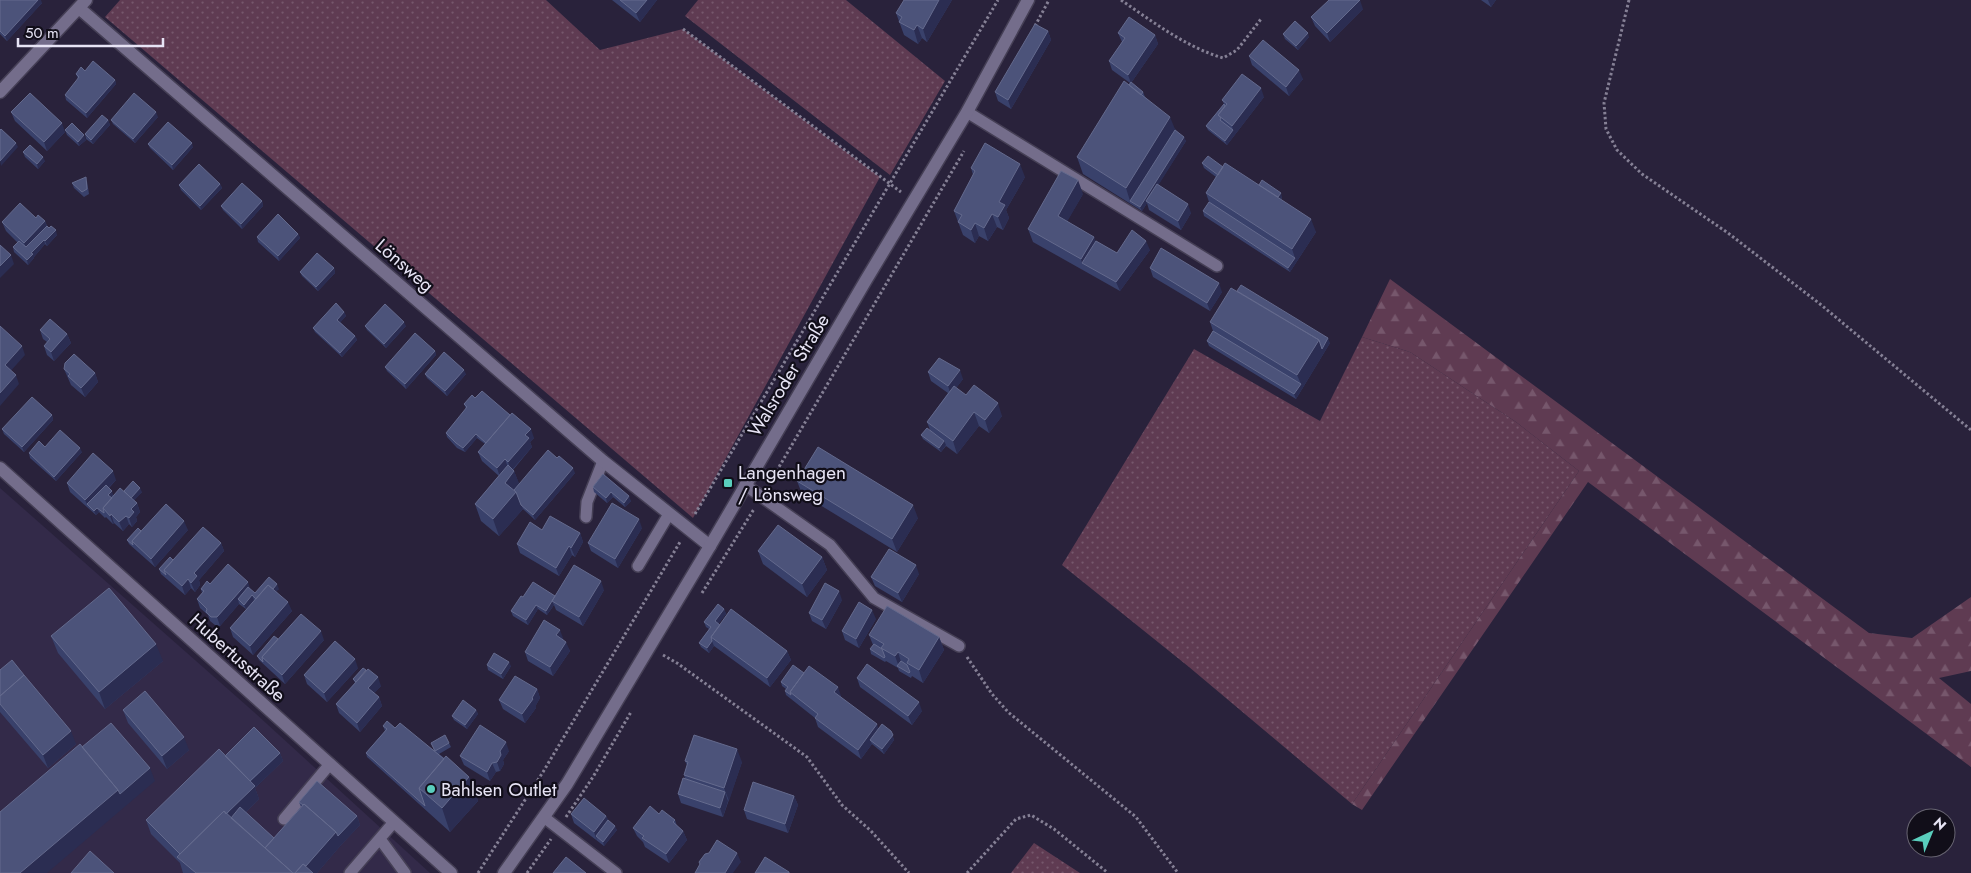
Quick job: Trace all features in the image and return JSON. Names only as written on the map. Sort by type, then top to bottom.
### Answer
[{"type":"street","name":"Walsroder Straße","points":[[504,873],[545,818],[567,784],[710,546],[967,112],[1028,0]]},
{"type":"street","points":[[0,92],[83,4]]},
{"type":"street","name":"Lönsweg","points":[[83,4],[603,461],[710,546]]},
{"type":"street","name":"Hubertusstraße","points":[[0,468],[451,873]]},
{"type":"lane","points":[[967,112],[1217,266]]},
{"type":"lane","points":[[586,517],[587,502],[603,461]]},
{"type":"lane","points":[[745,485],[830,545],[874,598],[959,646]]},
{"type":"lane","points":[[638,566],[669,514]]},
{"type":"lane","points":[[284,819],[330,764]]},
{"type":"lane","points":[[545,818],[616,873]]},
{"type":"lane","points":[[350,873],[394,822]]},
{"type":"lane","points":[[380,840],[405,873]]},
{"type":"path","points":[[478,873],[543,772],[998,0]]},
{"type":"path","points":[[1121,0],[1203,52],[1223,58],[1237,50],[1261,19]]},
{"type":"path","points":[[1629,0],[1604,103],[1606,129],[1617,150],[1642,174],[1728,232],[1820,304],[1971,430]]},
{"type":"path","points":[[683,29],[914,202]]},
{"type":"path","points":[[649,646],[677,663],[807,757],[842,805],[871,831],[909,873]]},
{"type":"path","points":[[959,646],[992,694],[1008,712],[1136,817],[1178,873]]},
{"type":"path","points":[[967,873],[1016,819],[1031,815],[1054,829],[1108,873]]},
{"type":"shaded area","points":[[0,488],[255,713],[430,873],[0,873]]},
{"type":"green space","points":[[120,0],[546,0],[600,50],[683,29],[880,177],[693,518],[105,17]]},
{"type":"green space","points":[[698,0],[846,0],[945,81],[890,175],[685,16]]},
{"type":"green space","points":[[1390,279],[1869,633],[1912,638],[1971,597],[1971,671],[1939,678],[1971,704],[1971,767],[1588,482],[1362,810],[1352,804],[1579,471],[1516,422],[1410,352],[1362,337]]},
{"type":"green space","points":[[1362,337],[1410,352],[1516,422],[1579,471],[1352,804],[1189,667],[1062,565],[1194,349],[1320,421]]},
{"type":"green space","points":[[1034,843],[1080,873],[1011,873]]},
{"type":"building","points":[[0,0],[38,0],[5,36],[0,31]]},
{"type":"building","points":[[620,0],[647,0],[636,13]]},
{"type":"building","points":[[904,0],[939,0],[923,29],[917,25],[914,30],[899,22],[902,17],[896,13]]},
{"type":"building","points":[[1329,0],[1360,0],[1327,33],[1311,17]]},
{"type":"building","points":[[1129,17],[1155,35],[1128,75],[1109,61],[1125,38],[1118,33]]},
{"type":"building","points":[[1295,21],[1308,33],[1296,46],[1283,34]]},
{"type":"building","points":[[1035,24],[1048,31],[1008,100],[995,92]]},
{"type":"building","points":[[1263,40],[1299,70],[1286,87],[1249,56]]},
{"type":"building","points":[[93,61],[115,80],[86,113],[65,95],[79,77],[76,74],[81,67],[85,71]]},
{"type":"building","points":[[1242,74],[1261,88],[1232,126],[1218,115],[1227,104],[1222,100]]},
{"type":"building","points":[[1124,81],[1170,117],[1126,188],[1077,157]]},
{"type":"building","points":[[1131,82],[1143,92],[1141,95],[1129,85]]},
{"type":"building","points":[[30,93],[62,123],[44,142],[11,112]]},
{"type":"building","points":[[134,93],[156,112],[133,139],[111,120]]},
{"type":"building","points":[[1224,104],[1225,106],[1218,115],[1221,118],[1220,120],[1233,130],[1225,141],[1206,126]]},
{"type":"building","points":[[102,115],[108,120],[91,140],[85,134]]},
{"type":"building","points":[[168,122],[192,143],[172,165],[148,144]]},
{"type":"building","points":[[72,123],[84,135],[78,142],[65,130]]},
{"type":"building","points":[[0,130],[16,143],[0,161]]},
{"type":"building","points":[[1175,130],[1184,137],[1140,207],[1130,201]]},
{"type":"building","points":[[985,143],[1020,164],[999,202],[1005,205],[998,217],[992,214],[984,228],[975,223],[971,230],[958,222],[962,215],[954,211],[975,171],[971,168]]},
{"type":"building","points":[[30,145],[43,157],[37,164],[23,152]]},
{"type":"building","points":[[1208,156],[1223,167],[1218,175],[1202,163]]},
{"type":"building","points":[[1225,163],[1311,219],[1292,249],[1206,193]]},
{"type":"building","points":[[199,164],[220,184],[200,206],[179,185]]},
{"type":"building","points":[[1061,171],[1078,180],[1058,216],[1094,237],[1081,259],[1028,229]]},
{"type":"building","points":[[86,177],[87,189],[82,192],[72,183]]},
{"type":"building","points":[[1262,180],[1281,193],[1278,197],[1259,185]]},
{"type":"building","points":[[242,183],[262,201],[241,224],[221,206]]},
{"type":"building","points":[[1157,184],[1188,204],[1178,221],[1146,201]]},
{"type":"building","points":[[1209,202],[1295,258],[1288,268],[1203,211]]},
{"type":"building","points":[[20,203],[36,218],[38,215],[45,221],[24,243],[2,222]]},
{"type":"building","points":[[278,214],[298,234],[278,256],[257,237]]},
{"type":"building","points":[[47,226],[49,228],[51,226],[56,230],[31,253],[33,254],[27,260],[13,247],[19,241],[26,247]]},
{"type":"building","points":[[1132,230],[1146,241],[1116,282],[1082,263],[1096,241],[1117,253]]},
{"type":"building","points":[[0,245],[11,255],[0,266]]},
{"type":"building","points":[[1161,248],[1219,283],[1207,303],[1150,268]]},
{"type":"building","points":[[317,253],[334,268],[316,287],[300,272]]},
{"type":"building","points":[[1241,285],[1328,338],[1322,349],[1319,340],[1237,291]]},
{"type":"building","points":[[1231,288],[1319,340],[1297,375],[1210,322]]},
{"type":"building","points":[[336,303],[344,312],[337,320],[355,336],[340,353],[313,328]]},
{"type":"building","points":[[385,304],[404,322],[384,344],[365,326]]},
{"type":"building","points":[[50,319],[67,334],[51,352],[44,346],[50,339],[40,330]]},
{"type":"building","points":[[0,326],[22,346],[5,365],[16,375],[0,393]]},
{"type":"building","points":[[1213,331],[1301,384],[1294,394],[1207,341]]},
{"type":"building","points":[[415,333],[435,351],[405,384],[385,367]]},
{"type":"building","points":[[444,352],[464,370],[445,391],[425,374]]},
{"type":"building","points":[[74,354],[95,373],[81,388],[68,376],[70,374],[64,369],[65,363]]},
{"type":"building","points":[[939,358],[960,370],[948,386],[928,372]]},
{"type":"building","points":[[974,385],[998,403],[985,420],[974,412],[953,441],[927,422],[954,386],[966,395]]},
{"type":"building","points":[[482,391],[510,415],[486,443],[476,434],[463,448],[446,433],[467,407],[464,404],[472,395],[475,398]]},
{"type":"building","points":[[32,397],[52,415],[22,447],[2,429]]},
{"type":"building","points":[[512,413],[531,429],[525,435],[529,438],[508,462],[505,459],[497,468],[478,452]]},
{"type":"building","points":[[927,428],[944,441],[939,448],[921,435]]},
{"type":"building","points":[[60,430],[80,448],[54,477],[29,453],[39,441],[45,447]]},
{"type":"building","points":[[818,447],[913,505],[892,539],[797,481]]},
{"type":"building","points":[[548,450],[557,458],[559,456],[573,468],[533,515],[521,505],[514,490]]},
{"type":"building","points":[[93,453],[113,471],[85,500],[67,483]]},
{"type":"building","points":[[508,465],[514,471],[505,483],[516,492],[493,519],[475,504]]},
{"type":"building","points":[[603,474],[629,496],[624,503],[611,492],[606,498],[593,487]]},
{"type":"building","points":[[133,481],[140,488],[131,498],[124,491]]},
{"type":"building","points":[[106,485],[112,491],[108,495],[112,498],[103,508],[104,513],[97,508],[94,511],[87,504]]},
{"type":"building","points":[[120,488],[137,503],[131,509],[134,512],[129,518],[126,516],[119,522],[103,508]]},
{"type":"building","points":[[612,503],[639,519],[615,559],[588,543]]},
{"type":"building","points":[[166,504],[184,521],[151,559],[132,541]]},
{"type":"building","points":[[550,516],[580,533],[571,548],[569,546],[556,568],[517,544],[530,522],[542,530]]},
{"type":"building","points":[[778,525],[822,557],[802,584],[758,551]]},
{"type":"building","points":[[203,527],[221,543],[194,573],[197,576],[191,583],[188,579],[182,586],[164,570]]},
{"type":"building","points":[[138,528],[141,531],[132,541],[133,545],[127,540]]},
{"type":"building","points":[[889,549],[916,565],[898,593],[871,577]]},
{"type":"building","points":[[170,557],[173,560],[164,570],[166,575],[159,569]]},
{"type":"building","points":[[228,564],[248,582],[217,617],[211,617],[206,612],[207,609],[197,599],[204,591],[201,589],[207,581],[210,584]]},
{"type":"building","points":[[574,565],[601,581],[579,617],[552,601]]},
{"type":"building","points":[[269,577],[277,584],[273,589],[268,585],[256,599],[252,595],[244,605],[238,599],[248,587],[255,593]]},
{"type":"building","points":[[533,582],[555,596],[546,611],[536,605],[526,620],[511,611]]},
{"type":"building","points":[[825,583],[839,591],[822,620],[809,613]]},
{"type":"building","points":[[268,585],[288,602],[250,646],[230,628]]},
{"type":"building","points":[[109,588],[156,644],[99,692],[51,636]]},
{"type":"building","points":[[859,602],[872,610],[856,639],[842,631]]},
{"type":"building","points":[[718,604],[724,609],[715,621],[720,625],[711,637],[712,641],[707,648],[699,643],[711,627],[704,622]]},
{"type":"building","points":[[887,606],[939,637],[919,670],[907,663],[909,659],[898,652],[895,656],[881,648],[884,644],[869,635]]},
{"type":"building","points":[[731,609],[787,651],[767,678],[711,637]]},
{"type":"building","points":[[301,614],[321,631],[282,675],[262,657]]},
{"type":"building","points":[[544,620],[560,630],[556,635],[566,642],[550,667],[525,652]]},
{"type":"building","points":[[274,636],[278,639],[262,657],[263,662],[257,656]]},
{"type":"building","points":[[335,641],[355,659],[324,693],[304,675]]},
{"type":"building","points":[[874,644],[882,649],[884,658],[870,649]]},
{"type":"building","points":[[494,653],[509,662],[501,674],[487,665]]},
{"type":"building","points":[[12,660],[24,675],[0,696],[0,670]]},
{"type":"building","points":[[901,661],[907,665],[909,673],[897,666]]},
{"type":"building","points":[[867,664],[919,702],[908,716],[857,678]]},
{"type":"building","points":[[793,665],[804,673],[790,692],[791,695],[785,691],[788,687],[781,682]]},
{"type":"building","points":[[809,666],[838,687],[834,692],[877,724],[858,750],[815,718],[818,714],[790,692]]},
{"type":"building","points":[[363,668],[366,670],[356,682],[353,679]]},
{"type":"building","points":[[368,669],[378,677],[368,688],[379,697],[357,723],[336,704]]},
{"type":"building","points":[[24,675],[71,731],[43,755],[0,704],[0,696]]},
{"type":"building","points":[[515,676],[537,689],[533,699],[522,714],[499,700]]},
{"type":"building","points":[[145,691],[184,737],[162,756],[123,710]]},
{"type":"building","points":[[463,700],[476,710],[465,725],[452,716]]},
{"type":"building","points":[[387,721],[395,728],[400,723],[444,759],[419,788],[425,806],[366,753],[387,729],[383,726]]},
{"type":"building","points":[[111,723],[150,768],[120,794],[82,747]]},
{"type":"building","points":[[882,724],[893,735],[882,749],[870,740]]},
{"type":"building","points":[[480,725],[506,742],[500,751],[501,755],[497,762],[492,763],[487,772],[460,756]]},
{"type":"building","points":[[254,727],[280,753],[250,781],[225,756]]},
{"type":"building","points":[[445,735],[449,743],[435,751],[431,743]]},
{"type":"building","points":[[694,735],[737,749],[724,788],[684,775],[688,762],[685,761]]},
{"type":"building","points":[[80,744],[118,790],[20,873],[0,873],[0,812]]},
{"type":"building","points":[[219,749],[255,786],[226,814],[224,811],[180,854],[146,820]]},
{"type":"building","points":[[446,756],[469,777],[442,808],[419,788]]},
{"type":"building","points":[[683,778],[725,792],[720,808],[678,794]]},
{"type":"building","points":[[317,781],[357,816],[338,836],[336,832],[304,804],[299,802]]},
{"type":"building","points":[[753,782],[794,796],[785,824],[744,810]]},
{"type":"building","points":[[584,798],[606,816],[594,832],[571,814]]},
{"type":"building","points":[[304,804],[336,832],[306,866],[303,864],[293,873],[265,848]]},
{"type":"building","points":[[650,806],[659,814],[662,810],[675,820],[673,822],[683,831],[666,854],[642,838],[644,836],[633,828]]},
{"type":"building","points":[[240,807],[274,838],[265,848],[231,818]]},
{"type":"building","points":[[224,811],[293,873],[196,873],[177,857]]},
{"type":"building","points":[[608,820],[615,826],[603,842],[596,836]]},
{"type":"building","points":[[717,840],[737,853],[725,873],[695,873],[700,864],[699,862],[705,854],[709,853]]},
{"type":"building","points":[[90,851],[114,873],[71,873]]},
{"type":"building","points":[[566,857],[586,873],[553,873]]},
{"type":"building","points":[[765,857],[789,872],[789,873],[755,873]]},
{"type":"building","points":[[303,864],[313,873],[295,873]]},
{"type":"place","name":"Langenhagen / Lönsweg","points":[[728,483]]},
{"type":"place","name":"Bahlsen Outlet","points":[[431,789]]}]
